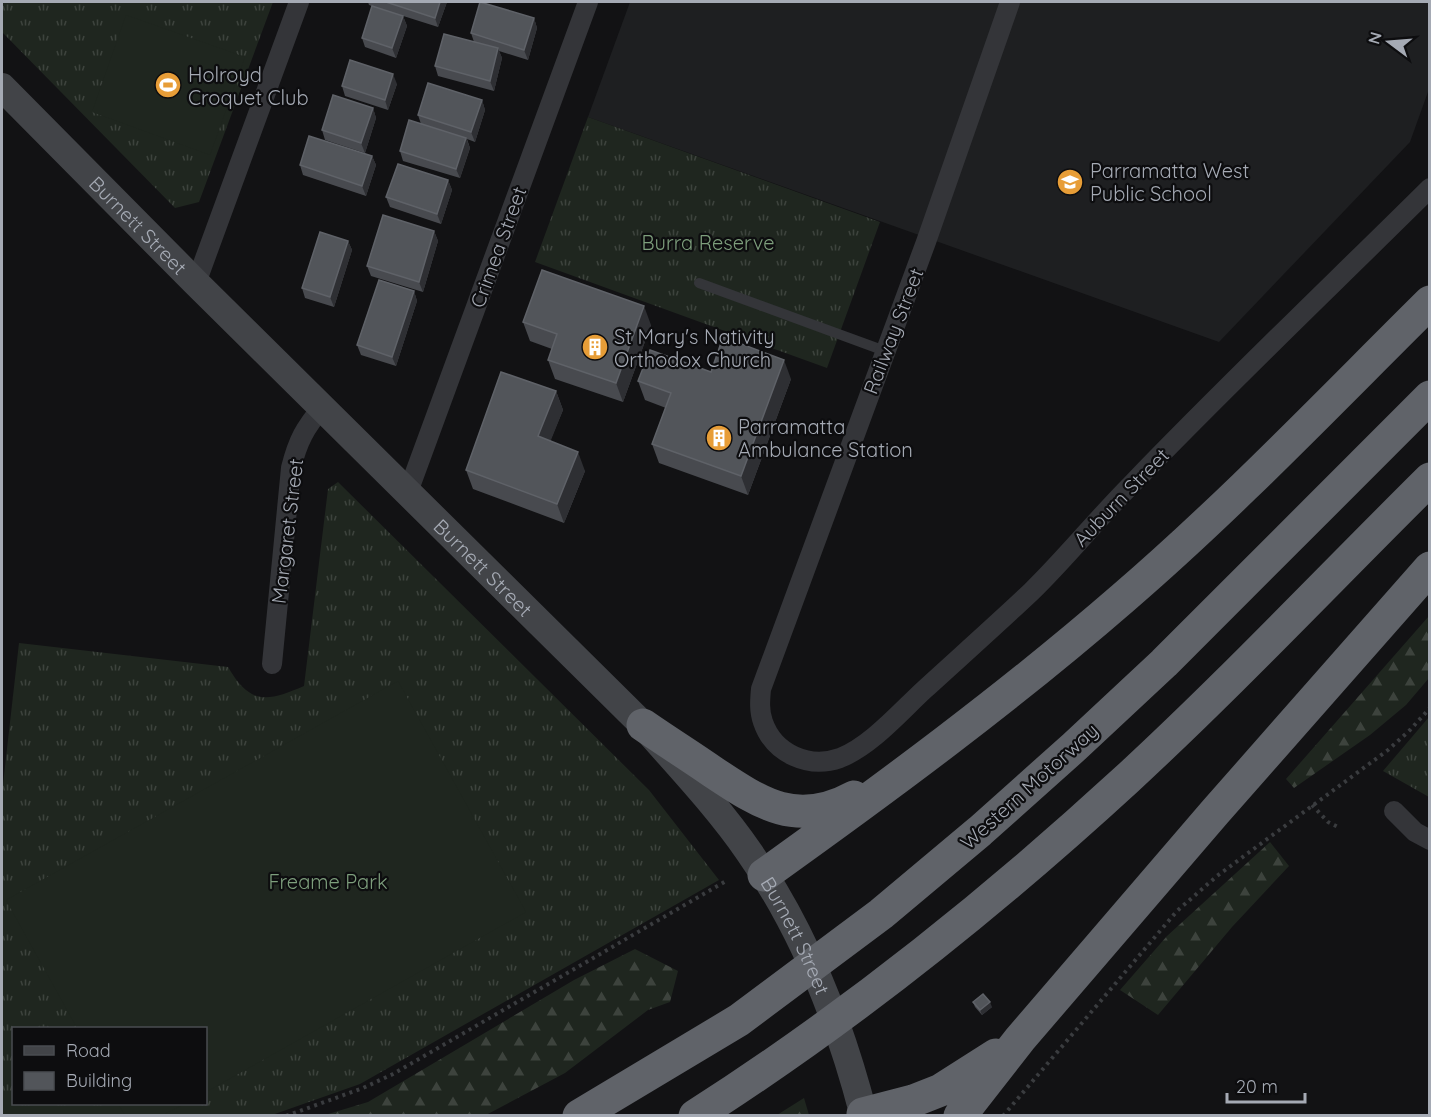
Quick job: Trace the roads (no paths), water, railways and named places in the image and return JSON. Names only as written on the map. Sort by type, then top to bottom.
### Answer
[{"type":"highway","points":[[764,875],[927,757],[1024,682],[1134,589],[1228,502],[1430,302]]},
{"type":"highway","name":"Western Motorway","points":[[579,1116],[739,1020],[881,914],[980,831],[1066,755],[1164,663],[1430,397]]},
{"type":"highway","points":[[696,1116],[761,1074],[904,970],[1038,858],[1127,778],[1430,479]]},
{"type":"highway","points":[[960,1116],[1020,1039],[1215,812],[1430,568]]},
{"type":"highway","points":[[643,725],[748,795],[774,807],[792,810],[813,812],[839,805],[927,757]]},
{"type":"highway","points":[[864,1115],[913,1101],[941,1090],[1020,1039]]},
{"type":"main road","name":"Burnett Street","points":[[2,87],[196,283],[323,406],[643,725],[700,789],[748,850],[804,949],[826,998],[864,1115]]},
{"type":"street","points":[[196,283],[299,2]]},
{"type":"street","name":"Crimea Street","points":[[408,492],[588,2]]},
{"type":"street","name":"Railway Street","points":[[789,754],[770,736],[762,722],[761,689],[930,231],[1010,2]]},
{"type":"street","name":"Auburn Street","points":[[789,754],[814,762],[826,762],[842,757],[870,739],[895,717],[1032,591],[1132,484],[1430,188]]},
{"type":"street","name":"Margaret Street","points":[[272,664],[291,468],[306,426],[323,406]]},
{"type":"street","points":[[1394,811],[1415,832],[1430,840]]},
{"type":"lane","points":[[699,283],[885,351]]},
{"type":"place","name":"Holroyd Croquet Club","points":[[168,85]]},
{"type":"place","name":"Parramatta West Public School","points":[[1070,182]]},
{"type":"place","name":"St Mary's Nativity Orthodox Church","points":[[595,347]]},
{"type":"place","name":"Parramatta Ambulance Station","points":[[719,438]]},
{"type":"park label","name":"Burra Reserve","points":[[708,242]]},
{"type":"park label","name":"Freame Park","points":[[328,881]]}]
